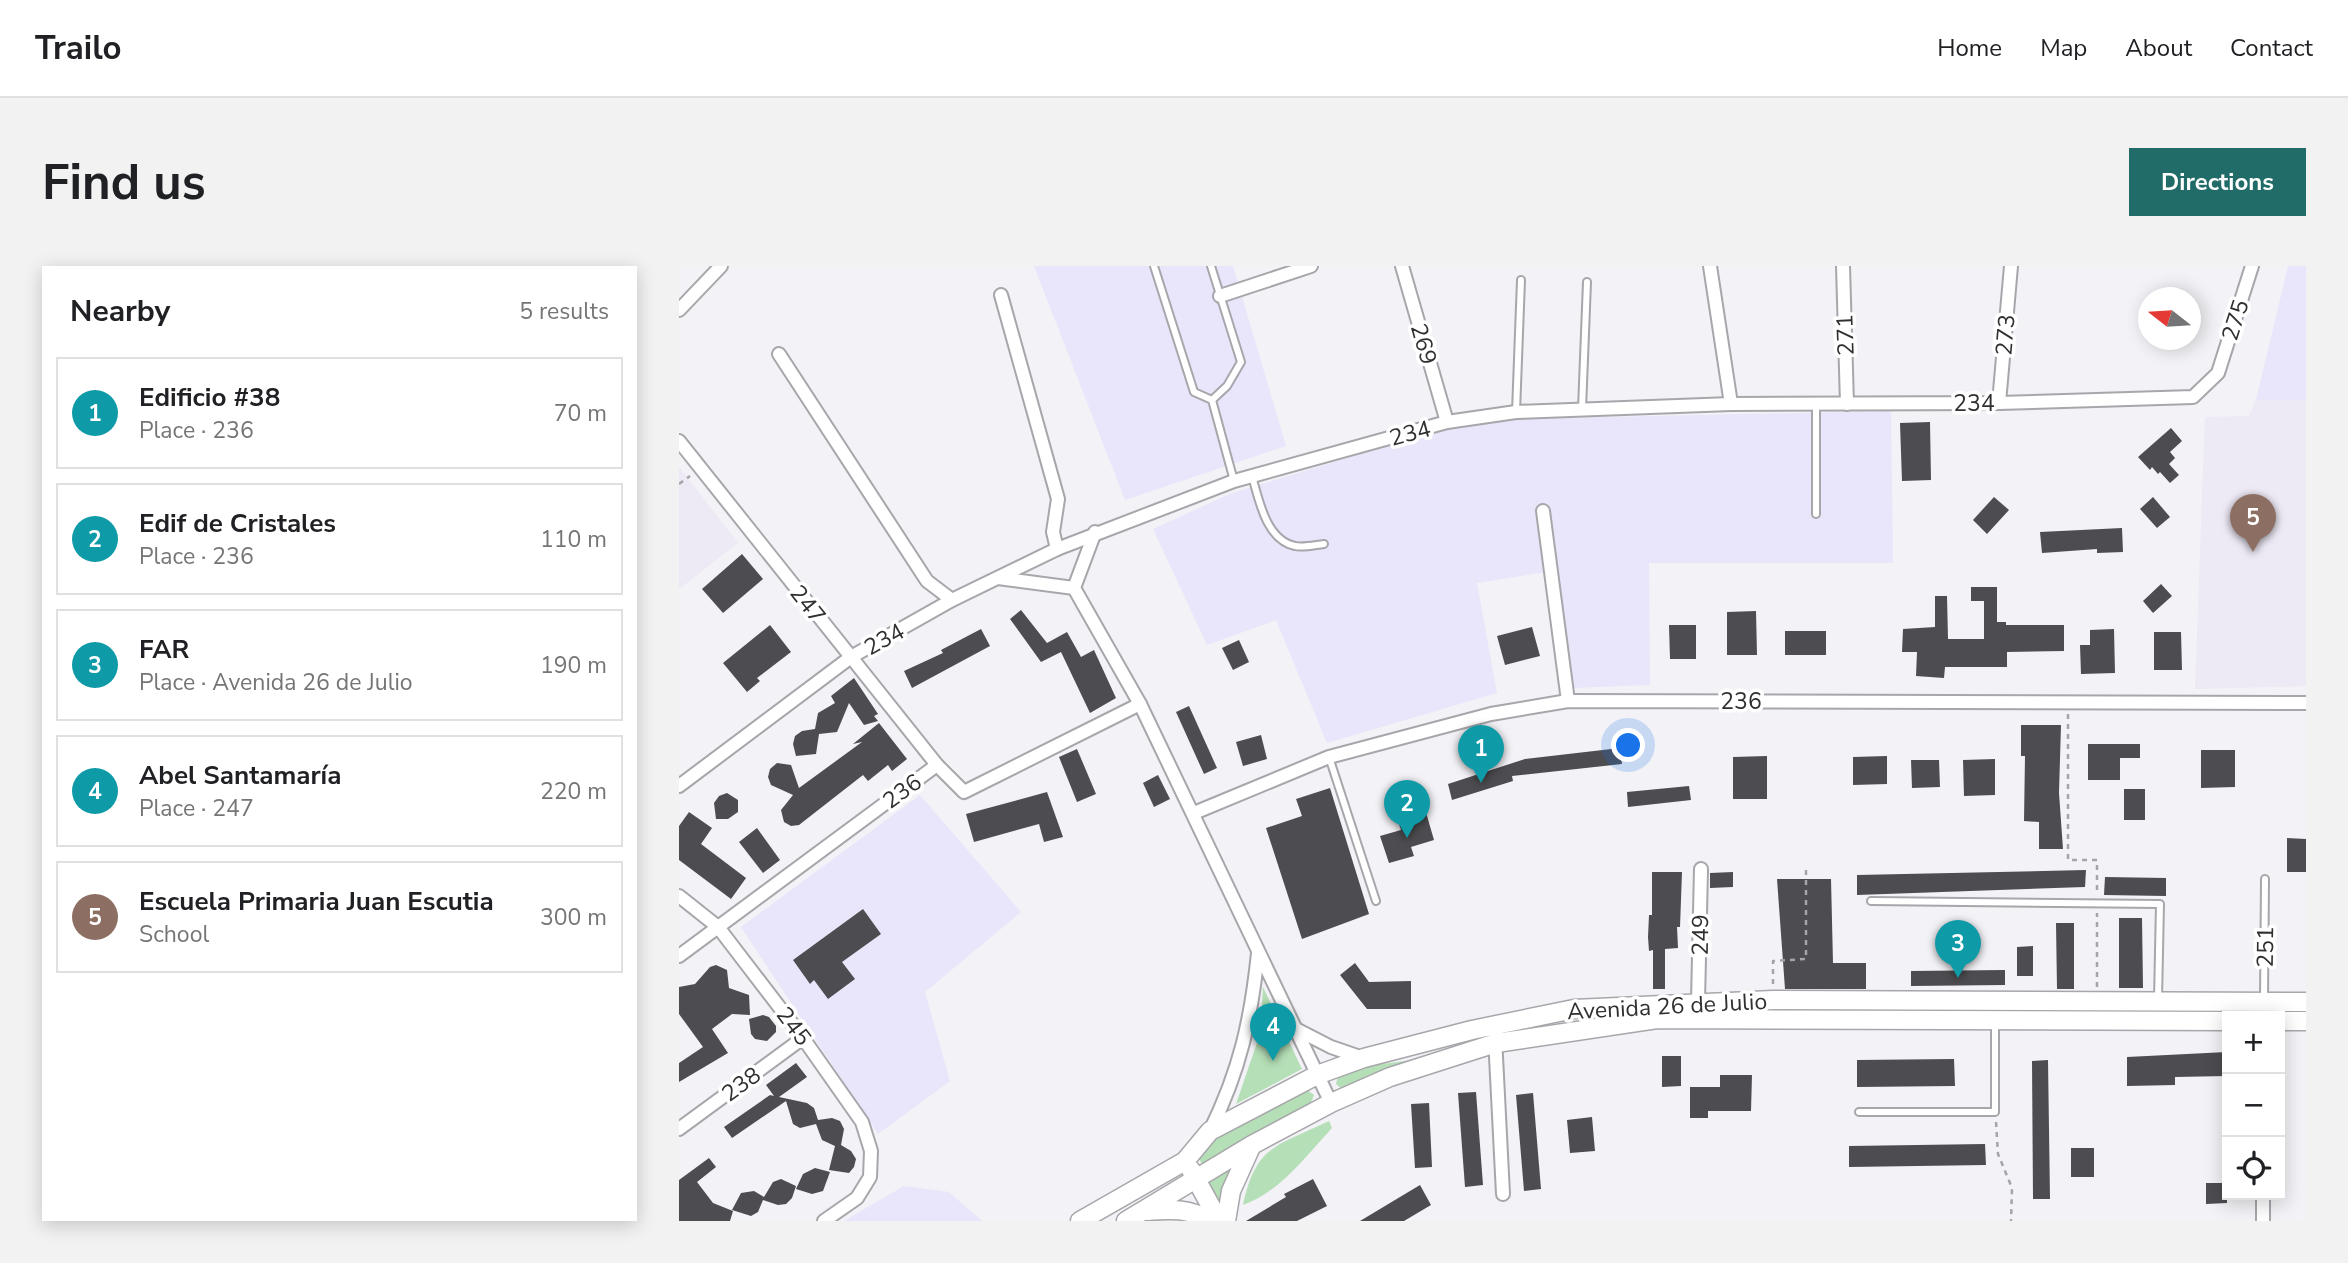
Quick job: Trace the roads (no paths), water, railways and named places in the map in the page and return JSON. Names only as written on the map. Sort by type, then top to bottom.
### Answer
[{"type":"street","points":[[679,310],[721,266]]},
{"type":"street","points":[[1220,296],[1311,266]]},
{"type":"street","name":"269","points":[[1402,266],[1447,422]]},
{"type":"street","points":[[1710,266],[1731,404]]},
{"type":"street","name":"271","points":[[1843,266],[1847,404]]},
{"type":"street","name":"273","points":[[1999,403],[2011,266]]},
{"type":"street","name":"275","points":[[2218,373],[2252,266]]},
{"type":"street","points":[[1001,295],[1058,499],[1053,531],[1057,549]]},
{"type":"street","points":[[779,354],[927,580],[952,600]]},
{"type":"street","name":"234","points":[[679,786],[851,657],[952,600],[1057,549],[1095,532],[1234,481],[1447,422],[1516,412],[1731,404],[1999,403],[2193,397],[2218,373]]},
{"type":"street","name":"247","points":[[679,442],[937,765]]},
{"type":"street","points":[[1543,511],[1568,701]]},
{"type":"street","points":[[1074,588],[1095,532]]},
{"type":"street","points":[[998,578],[1074,588]]},
{"type":"street","points":[[1074,588],[1140,704],[1331,1103]]},
{"type":"street","name":"236","points":[[1194,813],[1329,757],[1491,714],[1568,701],[2069,700],[2306,703]]},
{"type":"street","name":"236","points":[[679,956],[937,765],[964,792],[1140,704]]},
{"type":"street","name":"249","points":[[1698,1001],[1701,869]]},
{"type":"street","name":"245","points":[[679,896],[718,927],[803,1038],[862,1122],[871,1151],[870,1177],[857,1198],[824,1221]]},
{"type":"street","points":[[1210,1131],[1232,1086],[1242,1052],[1251,1013],[1258,952]]},
{"type":"street","name":"Avenida 26 de Julio","points":[[1126,1221],[1252,1145],[1331,1103],[1495,1035],[1574,1009],[1698,1001],[1773,1000],[2158,1000],[2264,1009],[2306,1002]]},
{"type":"street","name":"Avenida 26 de Julio","points":[[1080,1221],[1185,1161],[1210,1131],[1317,1075],[1364,1059],[1495,1035],[1657,1019],[2222,1021]]},
{"type":"street","points":[[2285,1021],[2306,1021]]},
{"type":"street","points":[[1293,1027],[1331,1047],[1364,1059]]},
{"type":"street","points":[[1495,1035],[1503,1194]]},
{"type":"street","name":"238","points":[[679,1129],[803,1038]]},
{"type":"street","points":[[1226,1221],[1231,1191],[1239,1167],[1252,1145]]},
{"type":"street","points":[[1185,1161],[1219,1221]]},
{"type":"street","points":[[2263,1200],[2263,1221]]},
{"type":"street","points":[[1143,1211],[1173,1209],[1197,1212],[1210,1221]]},
{"type":"lane","points":[[1154,266],[1194,392],[1212,400]]},
{"type":"lane","points":[[1212,266],[1241,362],[1227,386],[1212,400]]},
{"type":"lane","points":[[1516,412],[1521,280]]},
{"type":"lane","points":[[1582,409],[1587,282]]},
{"type":"lane","points":[[1212,400],[1234,481]]},
{"type":"lane","points":[[1815,404],[1816,514]]},
{"type":"lane","points":[[1252,476],[1262,511],[1278,538],[1296,547],[1324,544]]},
{"type":"lane","points":[[1329,757],[1376,901]]},
{"type":"lane","name":"251","points":[[2264,1009],[2265,879]]},
{"type":"lane","points":[[1871,901],[2160,905],[2158,1000]]},
{"type":"lane","points":[[1859,1112],[1995,1112],[1995,1022]]},
{"type":"place","name":"Escuela Primaria Juan Escutia","points":[[2253,552]]},
{"type":"place","name":"Edificio #38","points":[[1481,783]]},
{"type":"place","name":"Edif de Cristales","points":[[1407,838]]},
{"type":"place","name":"FAR","points":[[1958,978]]},
{"type":"place","name":"Abel Santamaría","points":[[1273,1061]]}]
